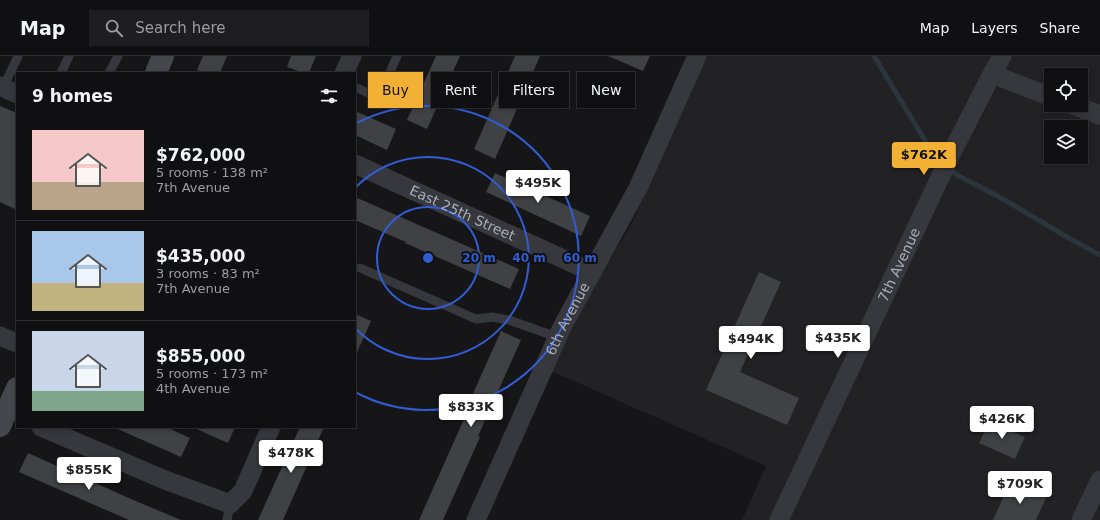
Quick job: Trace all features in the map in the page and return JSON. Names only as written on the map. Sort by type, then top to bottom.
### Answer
[{"type":"main road","points":[[156,72],[163,56]]},
{"type":"main road","points":[[5,420],[16,391]]},
{"type":"street","points":[[344,72],[352,56]]},
{"type":"street","name":"6th Avenue","points":[[476,520],[557,337],[638,188],[697,56]]},
{"type":"street","name":"7th Avenue","points":[[779,520],[951,154],[1002,56]]},
{"type":"street","points":[[992,74],[1044,93]]},
{"type":"street","points":[[1088,111],[1100,115]]},
{"type":"street","name":"East 25th Street","points":[[356,164],[592,272]]},
{"type":"street","points":[[0,336],[16,343]]},
{"type":"street","points":[[43,428],[164,480],[228,512],[243,491],[271,428]]},
{"type":"street","points":[[1081,520],[1100,480]]},
{"type":"lane","points":[[7,89],[18,56]]},
{"type":"lane","points":[[61,72],[69,56]]},
{"type":"lane","points":[[110,72],[118,56]]},
{"type":"lane","points":[[356,87],[379,98],[396,56]]},
{"type":"lane","points":[[360,268],[476,319],[492,317],[509,320],[557,337]]},
{"type":"shaded area","points":[[706,56],[1100,56],[1100,520],[742,520],[766,466],[549,370],[587,297],[630,227]]},
{"type":"building","points":[[203,56],[227,56],[220,72],[202,72],[197,70]]},
{"type":"building","points":[[291,56],[316,56],[309,72],[301,72],[287,67]]},
{"type":"building","points":[[436,56],[460,56],[453,72],[431,72],[431,108],[436,108],[427,129],[407,120],[412,108],[423,108],[423,85]]},
{"type":"building","points":[[515,56],[540,56],[533,72],[508,72]]},
{"type":"building","points":[[608,56],[650,56],[643,71]]},
{"type":"building","points":[[499,92],[499,108],[517,108],[495,159],[474,149]]},
{"type":"building","points":[[0,106],[16,113],[16,210],[0,202]]},
{"type":"building","points":[[356,111],[396,129],[387,150],[356,135]]},
{"type":"building","points":[[495,173],[590,216],[581,236],[486,192]]},
{"type":"building","points":[[356,197],[519,269],[510,289],[405,243],[406,242],[356,220]]},
{"type":"building","points":[[759,272],[781,282],[740,372],[799,398],[787,425],[706,390]]},
{"type":"building","points":[[356,314],[371,321],[356,355]]},
{"type":"building","points":[[501,331],[521,340],[478,436],[480,437],[443,520],[419,520],[468,410],[466,409]]},
{"type":"building","points":[[989,422],[1025,437],[1015,459],[979,443]]},
{"type":"building","points":[[115,428],[168,428],[190,438],[181,457]]},
{"type":"building","points":[[194,428],[235,428],[228,443]]},
{"type":"building","points":[[300,428],[324,428],[283,520],[258,520]]},
{"type":"building","points":[[28,453],[181,520],[129,520],[19,472]]},
{"type":"building","points":[[1010,482],[1046,498],[1036,520],[993,520]]},
{"type":"waterway","points":[[874,56],[930,149],[943,162]]},
{"type":"waterway","points":[[949,168],[957,175],[1003,199],[1100,255]]}]
